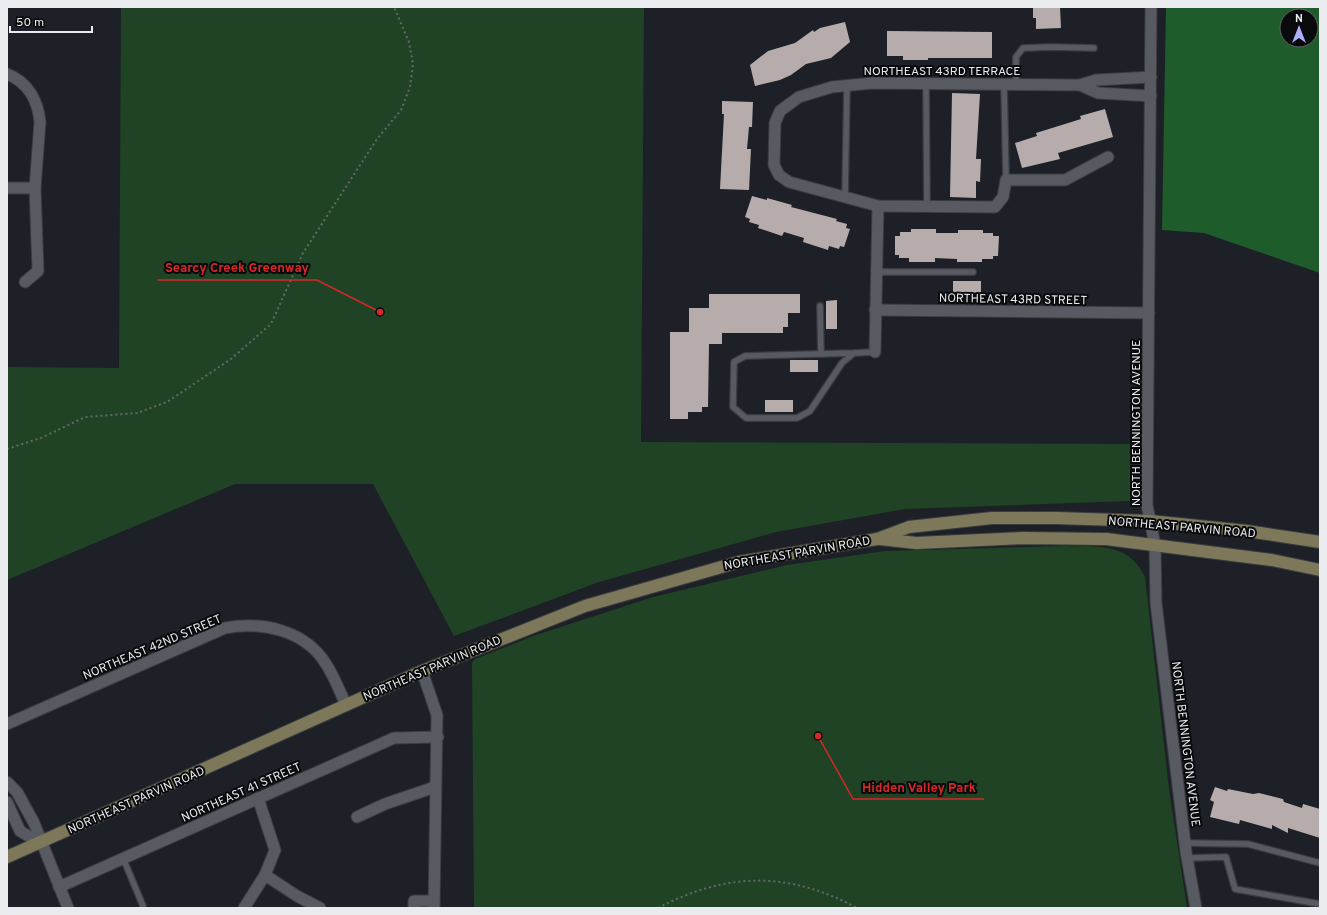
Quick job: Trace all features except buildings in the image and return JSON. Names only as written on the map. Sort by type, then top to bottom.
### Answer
[{"type":"main road","name":"NORTHEAST PARVIN ROAD","points":[[7,857],[422,671],[585,606],[739,562],[877,538],[909,527],[992,518],[1056,518],[1150,521],[1246,531],[1320,542]]},
{"type":"main road","name":"NORTHEAST PARVIN ROAD","points":[[877,538],[916,543],[1023,538],[1106,539],[1272,560],[1320,570]]},
{"type":"street","name":"NORTH BENNINGTON AVENUE","points":[[1151,7],[1147,505],[1155,546],[1156,603],[1185,843],[1196,908]]},
{"type":"street","points":[[7,74],[20,80],[26,86],[34,100],[40,122],[35,188],[38,271],[25,282]]},
{"type":"street","name":"NORTHEAST 43RD TERRACE","points":[[1006,180],[1003,197],[995,207],[878,206],[789,182],[779,175],[774,165],[775,123],[780,111],[799,97],[832,87],[847,85],[873,83],[926,83],[1080,85],[1096,80],[1151,77]]},
{"type":"street","name":"NORTHEAST 43RD TERRACE","points":[[1080,85],[1098,93],[1151,96]]},
{"type":"street","points":[[1006,180],[1065,180],[1108,157]]},
{"type":"street","points":[[7,188],[35,188]]},
{"type":"street","points":[[874,352],[878,206]]},
{"type":"street","name":"NORTHEAST 43RD STREET","points":[[875,310],[1149,313]]},
{"type":"street","name":"NORTHEAST 42ND STREET","points":[[7,724],[225,628],[241,625],[261,625],[277,629],[294,635],[315,650],[326,663],[346,705]]},
{"type":"street","points":[[414,908],[414,901],[434,904],[438,737],[437,715],[422,671]]},
{"type":"street","name":"NORTHEAST 41 STREET","points":[[59,887],[394,738],[438,737]]},
{"type":"street","points":[[7,784],[17,792],[34,823],[40,843],[68,908]]},
{"type":"street","points":[[357,817],[385,804],[436,786]]},
{"type":"street","points":[[244,908],[265,875],[275,850],[258,798]]},
{"type":"street","points":[[7,802],[20,830],[40,843]]},
{"type":"street","points":[[265,875],[297,896],[320,908]]},
{"type":"lane","points":[[1016,84],[1016,57],[1023,48],[1094,48]]},
{"type":"lane","points":[[926,83],[927,207]]},
{"type":"lane","points":[[1004,84],[1006,180]]},
{"type":"lane","points":[[845,197],[847,85]]},
{"type":"lane","points":[[876,272],[973,272]]},
{"type":"lane","points":[[820,306],[821,354]]},
{"type":"lane","points":[[854,353],[842,363],[810,411],[797,418],[746,418],[733,407],[734,362],[745,356],[874,352]]},
{"type":"lane","points":[[1185,843],[1248,844],[1320,862]]},
{"type":"lane","points":[[1187,858],[1226,857],[1235,889],[1320,904]]},
{"type":"lane","points":[[123,858],[143,906]]},
{"type":"path","points":[[7,448],[41,438],[85,417],[137,413],[167,402],[231,359],[271,324],[303,253],[373,146],[401,110],[408,92],[413,64],[409,42],[394,7]]},
{"type":"path","points":[[658,908],[686,894],[710,886],[768,880],[811,888],[857,908]]},
{"type":"green space","points":[[121,7],[644,7],[641,442],[1130,444],[1130,501],[905,509],[776,532],[599,582],[454,636],[373,484],[235,484],[7,580],[7,367],[119,368]]},
{"type":"green space","points":[[1166,7],[1320,7],[1320,273],[1204,233],[1162,230]]},
{"type":"green space","points":[[1065,546],[1101,547],[1121,552],[1138,566],[1145,577],[1169,789],[1187,908],[474,908],[472,663],[475,659],[536,635],[653,597],[787,565],[885,551]]},
{"type":"place","name":"Searcy Creek Greenway","points":[[380,312]]},
{"type":"place","name":"Hidden Valley Park","points":[[818,736]]}]
